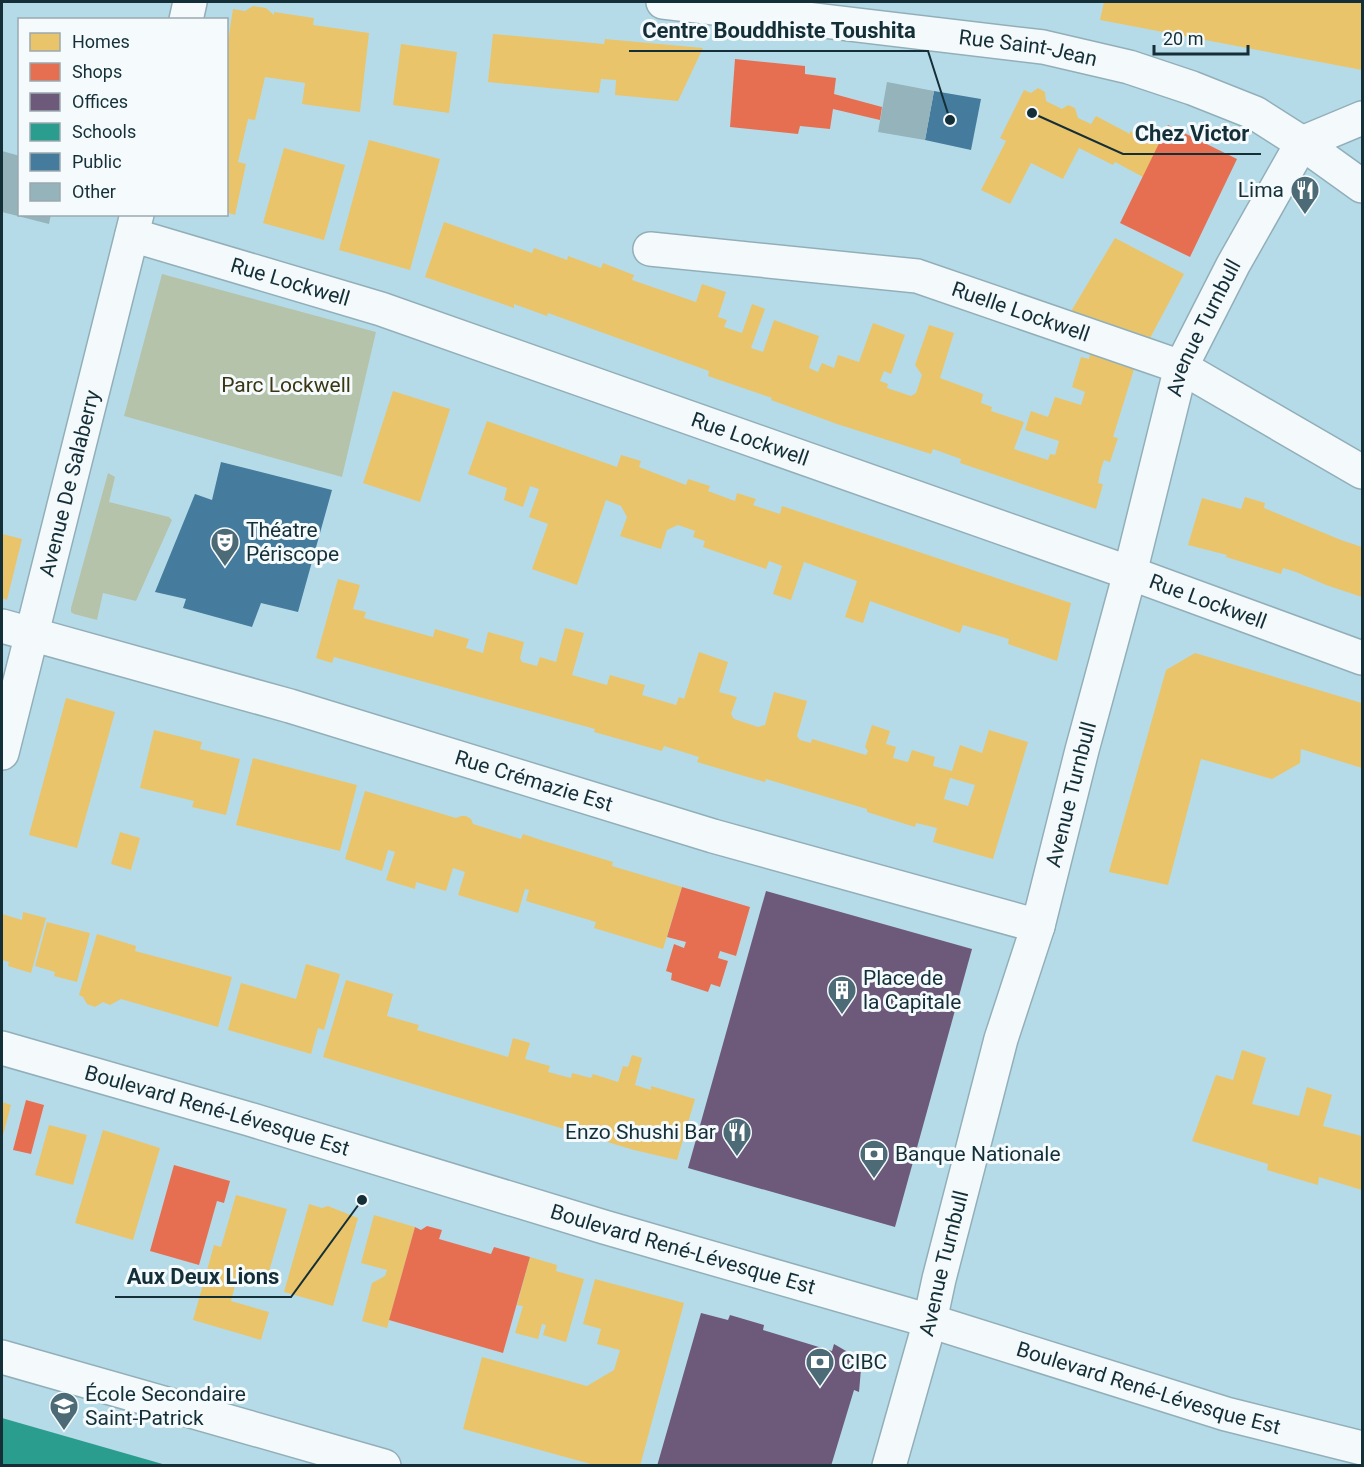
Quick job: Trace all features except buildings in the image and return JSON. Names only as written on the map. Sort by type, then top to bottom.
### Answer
[{"type":"street","points":[[186,18],[190,2]]},
{"type":"street","name":"Rue Saint-Jean","points":[[663,2],[748,7],[1043,47],[1118,64],[1192,88],[1254,114],[1302,143],[1362,186]]},
{"type":"street","points":[[1302,143],[1362,118]]},
{"type":"street","name":"Avenue Turnbull","points":[[889,1466],[930,1321],[941,1267],[1001,1039],[1038,926],[1181,367],[1233,265],[1302,143]]},
{"type":"street","name":"Rue Lockwell","points":[[134,225],[381,309],[1130,573],[1362,658]]},
{"type":"street","name":"Avenue De Salaberry","points":[[2,753],[16,630],[134,225]]},
{"type":"street","name":"Ruelle Lockwell","points":[[650,249],[917,276],[1181,367],[1362,472]]},
{"type":"street","name":"Rue Crémazie Est","points":[[16,630],[290,706],[713,836],[1038,926]]},
{"type":"street","name":"Boulevard René-Lévesque Est","points":[[2,1048],[249,1119],[614,1230],[930,1321],[1226,1414],[1362,1448]]},
{"type":"street","points":[[2,1357],[384,1466]]},
{"type":"green space","name":"Parc Lockwell","points":[[162,274],[376,332],[342,477],[124,416]]},
{"type":"green space","points":[[108,473],[115,477],[109,502],[169,517],[172,520],[136,601],[103,593],[97,620],[74,614],[71,608]]},
{"type":"place","name":"Chez Victor","points":[[1032,113]]},
{"type":"place","name":"Centre Bouddhiste Toushita","points":[[950,120]]},
{"type":"place","name":"Lima","points":[[1305,216]]},
{"type":"place","name":"Théatre Périscope","points":[[225,568]]},
{"type":"place","name":"Place de la Capitale","points":[[842,1016]]},
{"type":"place","name":"Enzo Shushi Bar","points":[[737,1158]]},
{"type":"place","name":"Banque Nationale","points":[[874,1180]]},
{"type":"place","name":"Aux Deux Lions","points":[[362,1200]]},
{"type":"place","name":"CIBC","points":[[820,1388]]},
{"type":"place","name":"École Secondaire Saint-Patrick","points":[[64,1432]]}]
